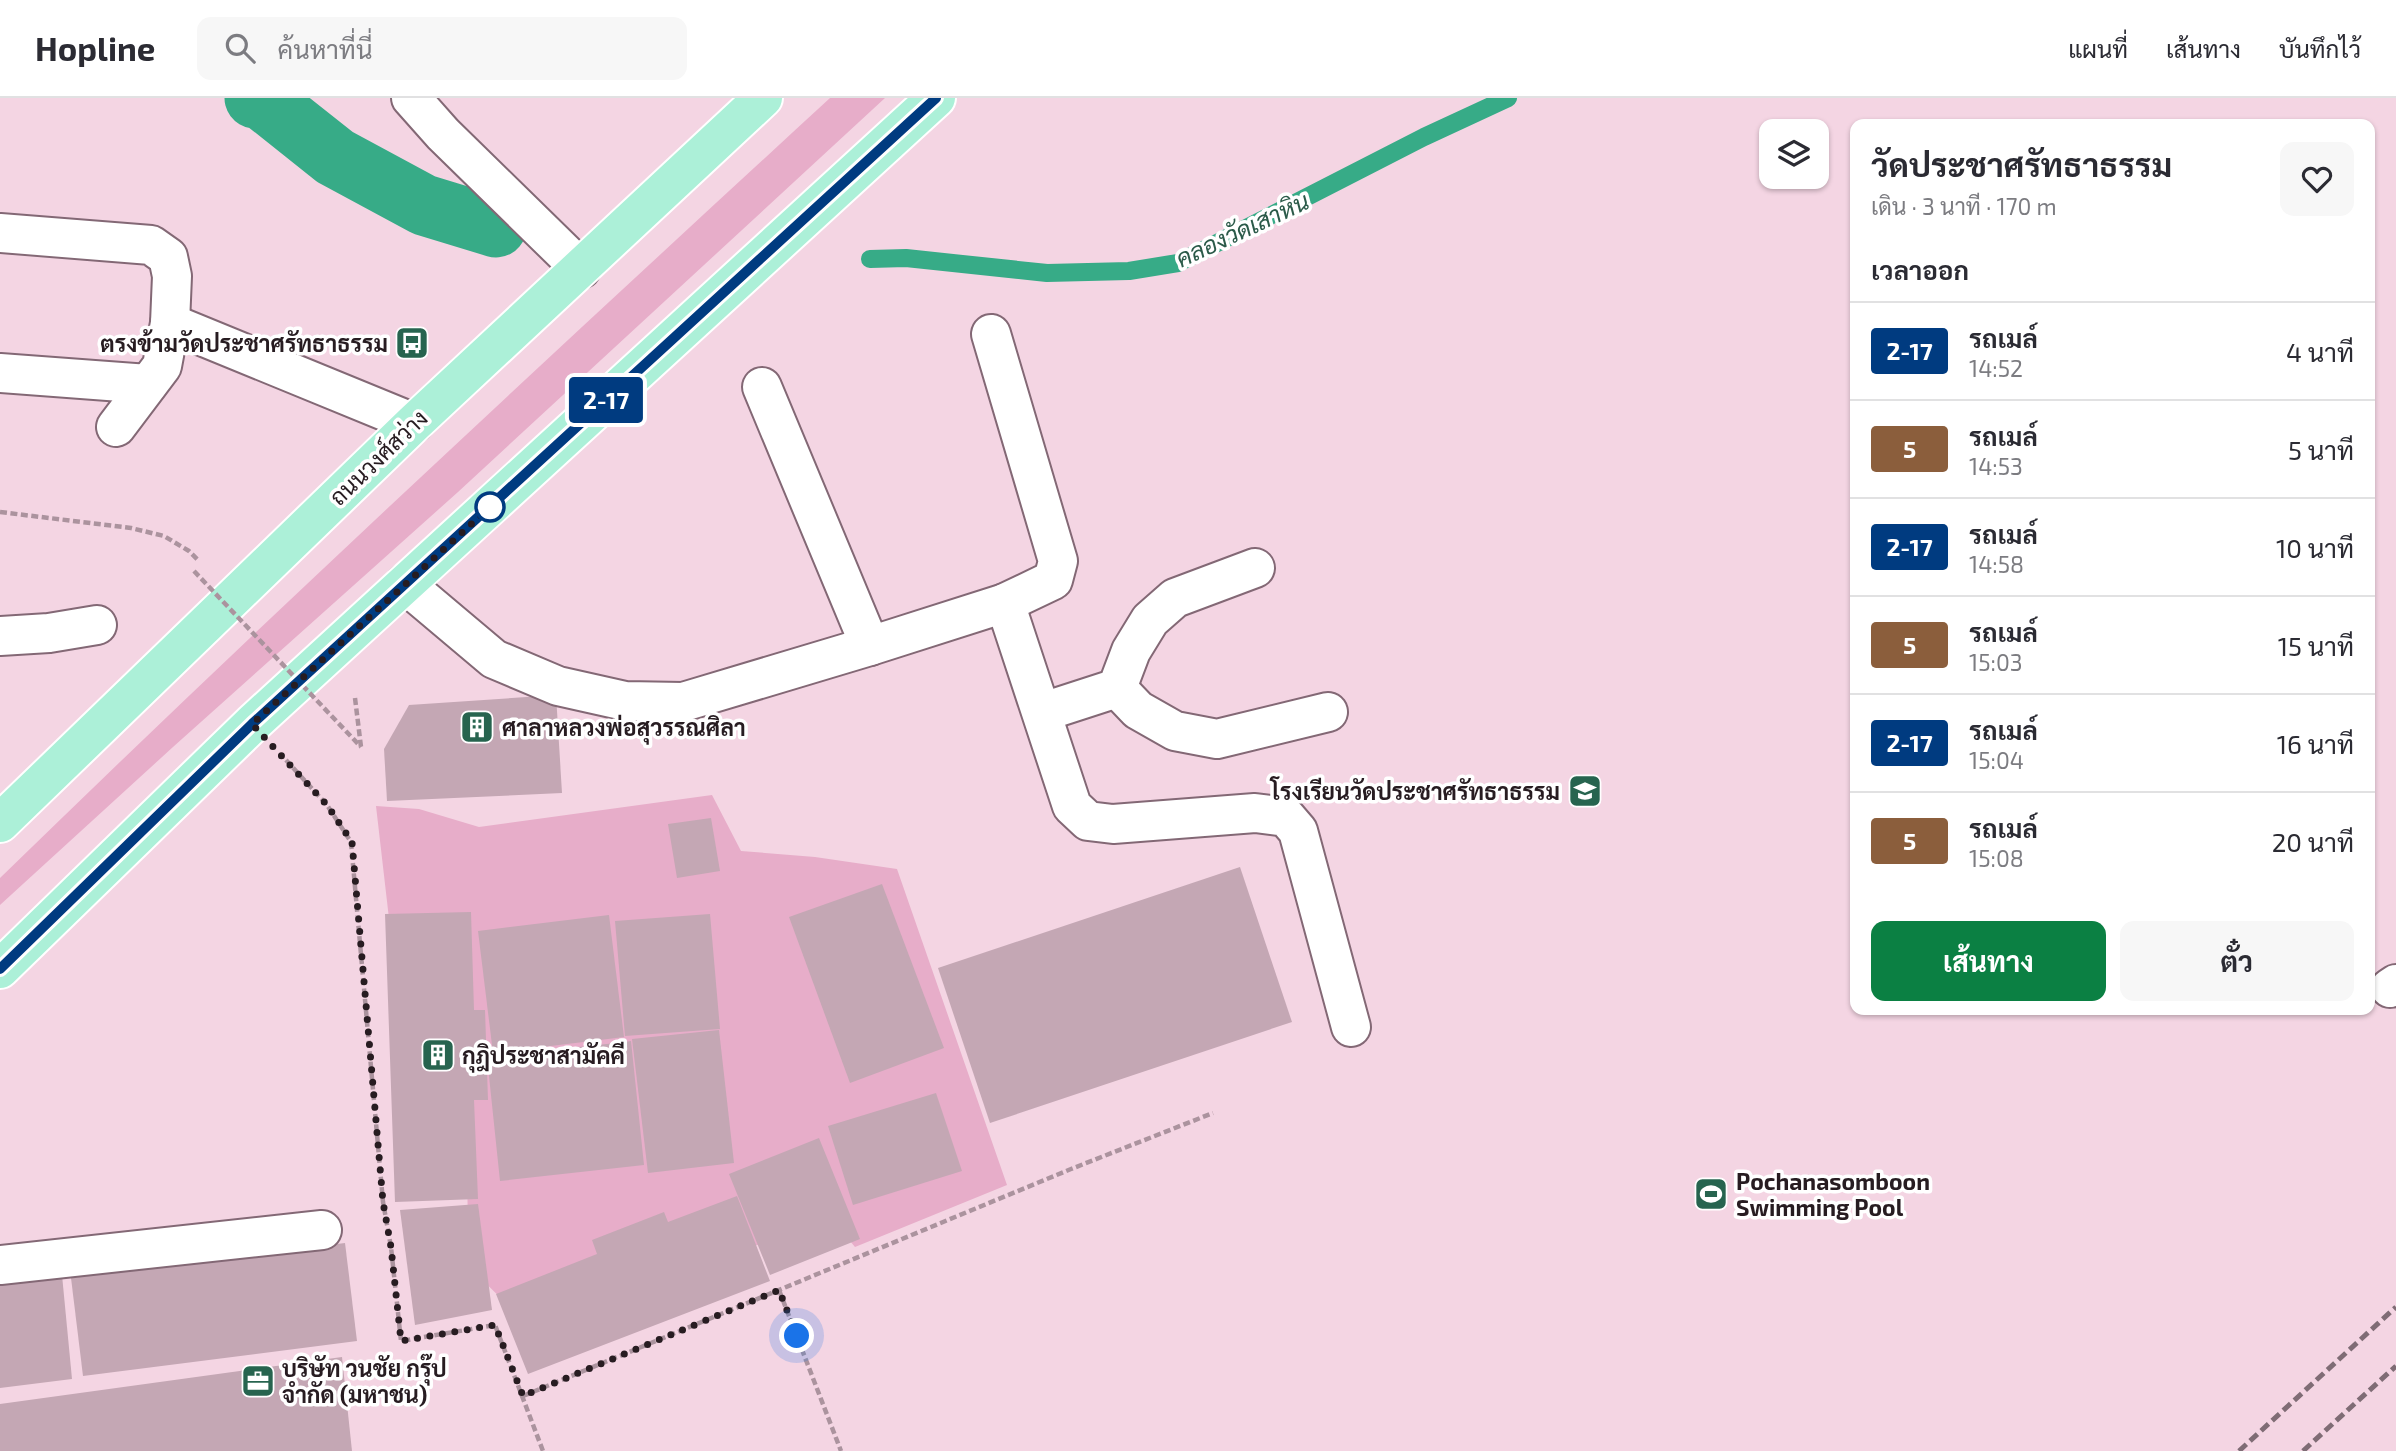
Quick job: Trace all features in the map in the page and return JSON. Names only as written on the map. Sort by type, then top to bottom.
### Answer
[{"type":"main road","name":"ถนนวงศ์สว่าง","points":[[0,823],[414,423],[763,98]]},
{"type":"main road","points":[[0,969],[252,724],[936,98]]},
{"type":"street","points":[[411,98],[443,134],[581,269]]},
{"type":"street","points":[[0,233],[151,245],[168,257],[172,276],[170,323],[162,366],[116,427]]},
{"type":"street","points":[[170,323],[414,423]]},
{"type":"street","points":[[405,584],[494,659],[558,686],[625,701],[683,702],[1005,603],[1052,580],[1058,561],[991,334]]},
{"type":"street","points":[[0,373],[148,384]]},
{"type":"street","points":[[762,387],[870,646]]},
{"type":"street","points":[[1117,688],[1131,651],[1150,620],[1175,598],[1255,568]]},
{"type":"street","points":[[1005,603],[1072,806],[1087,821],[1113,824],[1255,813],[1286,817],[1298,831],[1350,1027]]},
{"type":"street","points":[[0,636],[49,633],[97,625]]},
{"type":"street","points":[[1043,712],[1117,688]]},
{"type":"street","points":[[1117,688],[1138,710],[1175,731],[1217,739],[1328,712]]},
{"type":"street","points":[[0,1265],[322,1230]]},
{"type":"path","points":[[0,512],[131,528],[164,536],[189,551],[233,597]]},
{"type":"path","points":[[194,571],[361,747]]},
{"type":"path","points":[[252,724],[327,805],[352,842],[383,1202],[391,1247],[401,1341],[495,1325],[543,1451]]},
{"type":"path","points":[[523,1396],[1213,1113]]},
{"type":"path","points":[[779,1290],[841,1451]]},
{"type":"shaded area","points":[[830,98],[885,98],[458,492],[0,905],[0,878],[516,388]]},
{"type":"shaded area","points":[[712,795],[741,851],[815,857],[897,869],[1007,1185],[855,1247],[836,1224],[513,1310],[469,1267],[465,1090],[397,988],[376,806],[419,809],[479,827]]},
{"type":"building","name":"ศาลาหลวงพ่อสุวรรณศิลา","points":[[556,695],[562,793],[387,801],[384,749],[409,705]]},
{"type":"building","points":[[711,818],[720,871],[677,878],[668,824]]},
{"type":"building","points":[[1240,867],[1292,1022],[990,1123],[938,968]]},
{"type":"building","points":[[882,884],[944,1048],[850,1083],[789,917]]},
{"type":"building","name":"กุฎิประชาสามัคคี","points":[[471,912],[474,1010],[485,1010],[488,1100],[474,1100],[478,1199],[395,1202],[385,914]]},
{"type":"building","points":[[710,914],[720,1029],[625,1036],[615,921]]},
{"type":"building","points":[[609,915],[624,1037],[493,1053],[478,931]]},
{"type":"building","points":[[719,1030],[734,1163],[648,1173],[632,1039]]},
{"type":"building","points":[[631,1041],[644,1165],[500,1181],[487,1057]]},
{"type":"building","points":[[936,1093],[962,1171],[853,1205],[828,1126]]},
{"type":"building","points":[[819,1138],[860,1239],[770,1275],[729,1174]]},
{"type":"building","points":[[737,1196],[770,1281],[528,1374],[496,1294],[597,1254],[592,1240],[664,1212],[668,1222]]},
{"type":"building","points":[[478,1204],[492,1310],[415,1325],[400,1210]]},
{"type":"building","points":[[345,1243],[357,1341],[83,1376],[71,1278]]},
{"type":"building","points":[[62,1275],[72,1379],[0,1388],[0,1283]]},
{"type":"building","name":"บริษัท วนชัย กรุ๊ป จำกัด (มหาชน)","points":[[342,1357],[352,1451],[0,1451],[0,1404]]},
{"type":"waterway","name":"คลองวัดเสาหิน","points":[[255,98],[262,99],[335,157],[424,205],[496,227]]},
{"type":"waterway","name":"คลองวัดเสาหิน","points":[[870,259],[906,258],[1047,273],[1129,271],[1178,263],[1424,137],[1508,98]]},
{"type":"railway","points":[[2239,1451],[2396,1307]]},
{"type":"railway","points":[[2303,1451],[2396,1366]]},
{"type":"bus line","name":"2-17","points":[[0,969],[252,724],[936,98]]},
{"type":"place","name":"ตรงข้ามวัดประชาศรัทธาธรรม","points":[[412,343]]},
{"type":"place","name":"ศาลาหลวงพ่อสุวรรณศิลา","points":[[477,727]]},
{"type":"place","name":"โรงเรียนวัดประชาศรัทธาธรรม","points":[[1585,791]]},
{"type":"place","name":"กุฎิประชาสามัคคี","points":[[438,1055]]},
{"type":"place","name":"Pochanasomboon Swimming Pool","points":[[1711,1194]]},
{"type":"place","name":"บริษัท วนชัย กรุ๊ป จำกัด (มหาชน)","points":[[258,1381]]},
{"type":"route","points":[[490,507],[252,724],[327,805],[352,842],[383,1202],[391,1247],[401,1341],[495,1325],[523,1396],[779,1290],[797,1336]]}]
